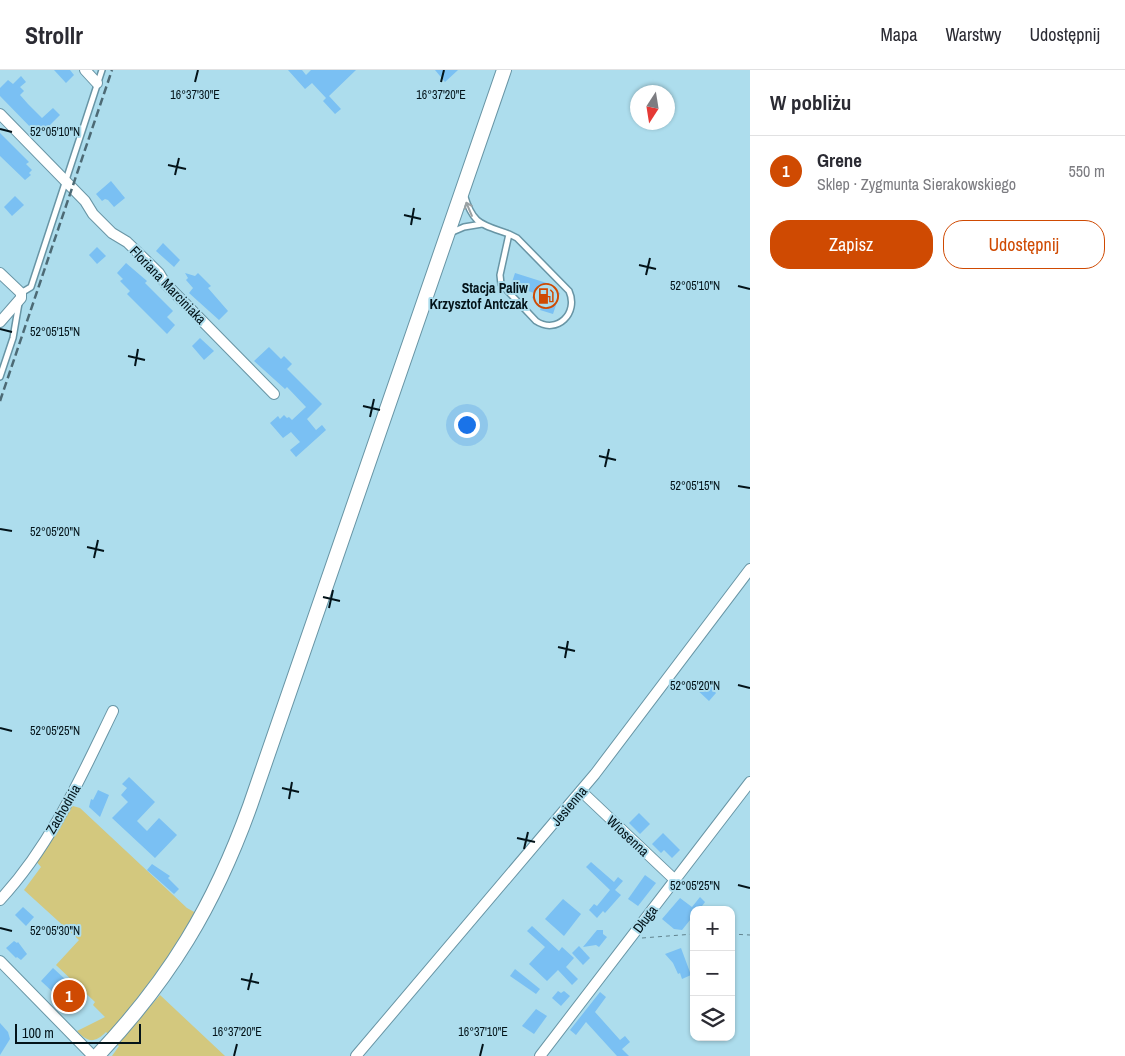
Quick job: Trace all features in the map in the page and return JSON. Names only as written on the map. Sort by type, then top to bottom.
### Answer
[{"type":"main road","points":[[97,1056],[143,1004],[176,958],[208,905],[231,856],[250,806],[504,70]]},
{"type":"street","points":[[85,70],[97,83]]},
{"type":"street","name":"Floriana Marciniaka","points":[[0,114],[85,200],[94,214],[112,233],[127,242],[274,394]]},
{"type":"street","points":[[0,273],[20,298],[0,322]]},
{"type":"street","name":"Jesienna","points":[[356,1056],[581,792],[750,569]]},
{"type":"street","name":"Zachodnia","points":[[0,900],[33,859],[70,799],[113,711]]},
{"type":"street","name":"Długa","points":[[540,1056],[750,782]]},
{"type":"street","name":"Wiosenna","points":[[581,792],[675,880]]},
{"type":"street","points":[[0,961],[93,1056]]},
{"type":"lane","points":[[0,377],[12,338],[20,298],[31,287],[102,70]]},
{"type":"lane","points":[[463,189],[472,216],[483,224],[509,234],[517,238],[570,291],[572,309],[565,319],[557,324],[544,325],[536,321],[501,284],[500,275],[509,234]]},
{"type":"lane","points":[[447,233],[464,227],[483,224]]},
{"type":"path","points":[[632,936],[639,939],[690,934]]},
{"type":"path","points":[[735,934],[750,935]]},
{"type":"shaded area","points":[[73,806],[80,808],[187,908],[196,913],[176,945],[132,1005],[108,1034],[106,1032],[95,1040],[85,1038],[77,1031],[105,1017],[93,1005],[95,1002],[56,965],[79,940],[24,890],[41,867],[35,860]]},
{"type":"shaded area","points":[[160,995],[225,1056],[112,1056],[119,1046],[117,1045]]},
{"type":"building","points":[[54,70],[70,70],[74,75],[66,83]]},
{"type":"building","points":[[288,70],[302,70],[306,75],[311,70],[356,70],[329,96],[341,109],[335,114],[323,101],[326,98],[312,83],[305,89]]},
{"type":"building","points":[[435,70],[458,70],[445,82]]},
{"type":"building","points":[[21,76],[26,82],[20,87],[24,91],[20,95],[42,118],[53,108],[60,115],[39,136],[0,96],[0,88],[8,80],[13,84]]},
{"type":"building","points":[[0,133],[29,162],[26,164],[32,170],[29,173],[31,175],[25,180],[0,156]]},
{"type":"building","points":[[111,181],[125,198],[114,207],[108,200],[102,201],[96,194]]},
{"type":"building","points":[[15,196],[24,205],[12,216],[4,207]]},
{"type":"building","points":[[163,243],[180,260],[174,267],[156,251]]},
{"type":"building","points":[[97,247],[106,256],[97,264],[89,255]]},
{"type":"building","points":[[126,263],[147,281],[145,283],[173,311],[167,317],[175,325],[167,334],[127,294],[130,291],[120,281],[123,279],[117,273]]},
{"type":"building","points":[[185,273],[195,276],[198,273],[211,286],[208,288],[228,311],[219,320],[189,293],[193,288],[186,280],[188,278]]},
{"type":"building","name":"Stacja Paliw Krzysztof Antczak","points":[[515,273],[553,285],[551,290],[560,293],[553,314],[540,310],[543,302],[532,298],[534,293],[511,285]]},
{"type":"building","points":[[200,338],[214,351],[204,360],[192,346]]},
{"type":"building","points":[[269,347],[281,359],[284,356],[292,364],[287,369],[322,404],[307,419],[316,430],[322,425],[326,430],[296,457],[290,450],[300,442],[291,432],[283,438],[270,423],[278,416],[280,419],[284,415],[292,420],[306,407],[287,387],[285,389],[254,361]]},
{"type":"building","points":[[700,680],[704,684],[708,680],[716,688],[714,691],[716,693],[709,701],[693,686]]},
{"type":"building","points":[[129,777],[155,802],[137,821],[147,831],[159,818],[177,835],[155,858],[112,818],[128,802],[121,795],[127,788],[122,784]]},
{"type":"building","points":[[98,790],[109,795],[100,817],[89,807],[91,799],[93,800]]},
{"type":"building","points":[[639,813],[650,824],[640,834],[629,823]]},
{"type":"building","points":[[663,833],[680,850],[672,858],[664,850],[661,853],[652,844]]},
{"type":"building","points":[[591,862],[614,882],[618,877],[623,881],[615,890],[621,895],[605,913],[603,911],[597,918],[589,910],[594,904],[597,906],[610,890],[586,867]]},
{"type":"building","points":[[152,864],[170,876],[168,878],[179,889],[174,894],[147,870]]},
{"type":"building","points":[[645,875],[656,883],[638,906],[628,899]]},
{"type":"building","points":[[700,897],[705,902],[702,906],[693,906]]},
{"type":"building","points":[[680,898],[691,906],[690,920],[682,930],[674,929],[662,919]]},
{"type":"building","points":[[563,899],[581,914],[564,936],[545,919]]},
{"type":"building","points":[[23,907],[34,917],[26,926],[15,915]]},
{"type":"building","points":[[532,926],[559,951],[562,947],[574,958],[566,967],[578,979],[572,985],[558,970],[547,981],[529,964],[545,947],[527,931]]},
{"type":"building","points":[[597,930],[603,930],[603,934],[607,937],[599,947],[596,945],[583,947]]},
{"type":"building","points":[[14,941],[18,942],[27,954],[21,960],[16,958],[6,948]]},
{"type":"building","points":[[579,946],[590,958],[583,965],[572,953]]},
{"type":"building","points":[[681,948],[690,975],[682,979],[680,973],[678,974],[673,963],[665,954]]},
{"type":"building","points":[[53,968],[79,992],[67,1005],[41,981]]},
{"type":"building","points":[[515,969],[540,989],[536,994],[510,976]]},
{"type":"building","points":[[558,991],[561,993],[564,991],[570,996],[561,1006],[552,998]]},
{"type":"building","points":[[600,992],[606,997],[595,1012],[620,1040],[625,1036],[630,1042],[622,1049],[629,1056],[617,1056],[586,1022],[576,1035],[570,1030]]},
{"type":"building","points":[[536,1009],[547,1016],[534,1034],[522,1026]]},
{"type":"building","points":[[0,1023],[8,1032],[10,1039],[0,1055]]},
{"type":"railway","points":[[0,401],[112,70]]},
{"type":"place","name":"Stacja Paliw Krzysztof Antczak","points":[[546,296]]},
{"type":"place","name":"Grene","points":[[69,996]]}]
